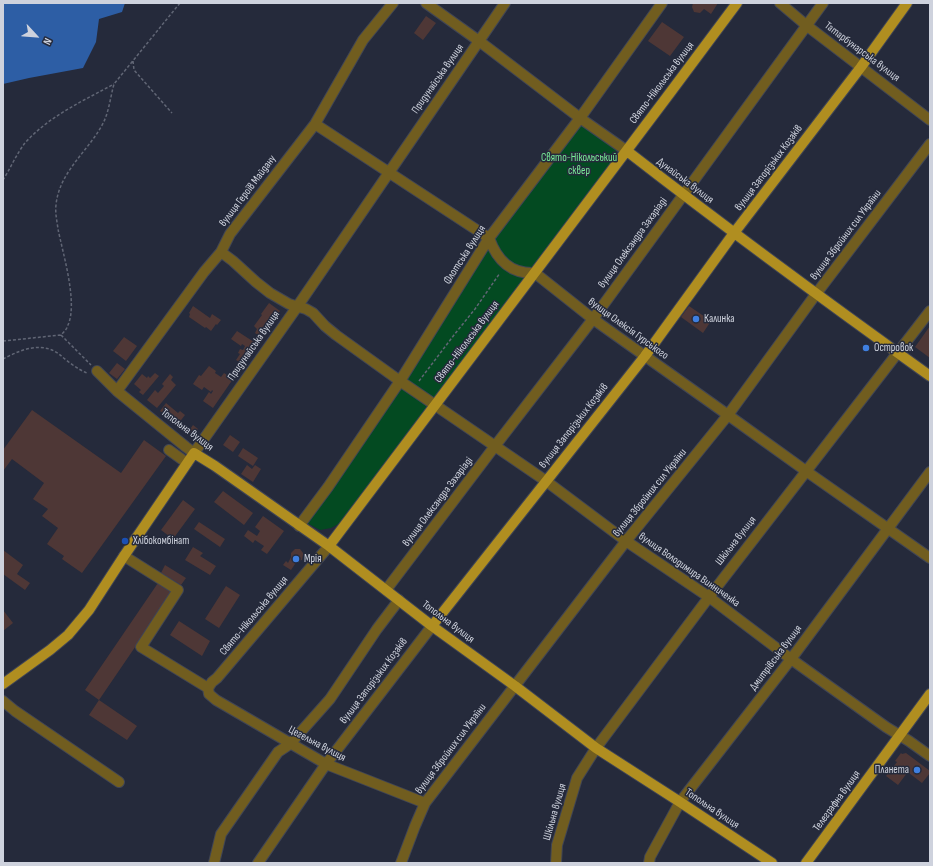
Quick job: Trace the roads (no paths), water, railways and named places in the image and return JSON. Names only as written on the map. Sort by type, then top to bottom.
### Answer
[{"type":"main road","name":"Свято-Нікольська вулиця","points":[[329,546],[737,3]]},
{"type":"main road","name":"вулиця Запорізьких Козаків","points":[[432,626],[645,356],[734,233],[861,67],[907,3]]},
{"type":"main road","name":"Дунайська вулиця","points":[[627,151],[683,195],[816,294],[930,376]]},
{"type":"main road","name":"Придунайська вулиця","points":[[3,684],[44,655],[68,635],[89,610],[194,453]]},
{"type":"main road","name":"Топольна вулиця","points":[[194,453],[215,466],[329,546],[432,626],[596,748],[772,863]]},
{"type":"main road","name":"Телеграфна вулиця","points":[[806,863],[930,694]]},
{"type":"street","name":"вулиця Героїв Майдану","points":[[117,391],[204,272],[221,252],[230,234],[315,124],[363,40],[393,3]]},
{"type":"street","name":"Дунайська вулиця","points":[[426,3],[479,41],[580,118],[627,151]]},
{"type":"street","name":"Придунайська вулиця","points":[[194,453],[505,3]]},
{"type":"street","name":"Флотська вулиця","points":[[300,526],[400,381],[489,238],[580,118],[662,3]]},
{"type":"street","name":"Татарбунарська вулиця","points":[[780,3],[806,25],[930,120]]},
{"type":"street","name":"вулиця Олександра Захаріаді","points":[[386,590],[593,319],[823,3]]},
{"type":"street","points":[[315,124],[489,238]]},
{"type":"street","name":"вулиця Збройних сил України","points":[[401,863],[425,803],[626,541],[728,415],[816,294],[930,144]]},
{"type":"street","name":"вулиця Олексія Гурського","points":[[489,238],[499,258],[506,264],[518,271],[535,273],[593,319],[930,558]]},
{"type":"street","name":"вулиця Володимира Винниченка","points":[[221,252],[270,293],[282,301],[296,307],[306,309],[313,313],[336,335],[400,381],[546,481],[626,541],[709,597],[790,659],[886,727],[910,741],[930,756]]},
{"type":"street","name":"Шкільна вулиця","points":[[556,863],[557,845],[577,778],[596,748],[709,597],[930,311]]},
{"type":"street","name":"Топольна вулиця","points":[[100,374],[117,391],[194,453]]},
{"type":"street","points":[[170,450],[187,463]]},
{"type":"street","name":"Дмитрівська вулиця","points":[[648,863],[680,802],[790,659],[930,472]]},
{"type":"street","name":"Свято-Нікольська вулиця","points":[[208,688],[329,546]]},
{"type":"street","name":"Цегельна вулиця","points":[[124,556],[178,590],[141,647],[208,688],[210,694],[216,700],[326,764],[425,803]]},
{"type":"street","points":[[214,863],[221,834],[278,752],[290,744],[330,699],[377,629],[399,600]]},
{"type":"street","name":"вулиця Запорізьких Козаків","points":[[258,863],[326,764],[432,626]]},
{"type":"street","points":[[3,702],[119,782]]},
{"type":"water","points":[[3,3],[125,3],[122,12],[99,19],[96,42],[83,68],[3,84]]},
{"type":"place","name":"Калинка","points":[[696,319]]},
{"type":"place","name":"Островок","points":[[866,348]]},
{"type":"place","name":"Хлібокомбінат","points":[[125,541]]},
{"type":"place","name":"Мрія","points":[[296,559]]},
{"type":"place","name":"Планета","points":[[917,770]]},
{"type":"park label","name":"Свято-Нікольський сквер","points":[[579,164]]}]
